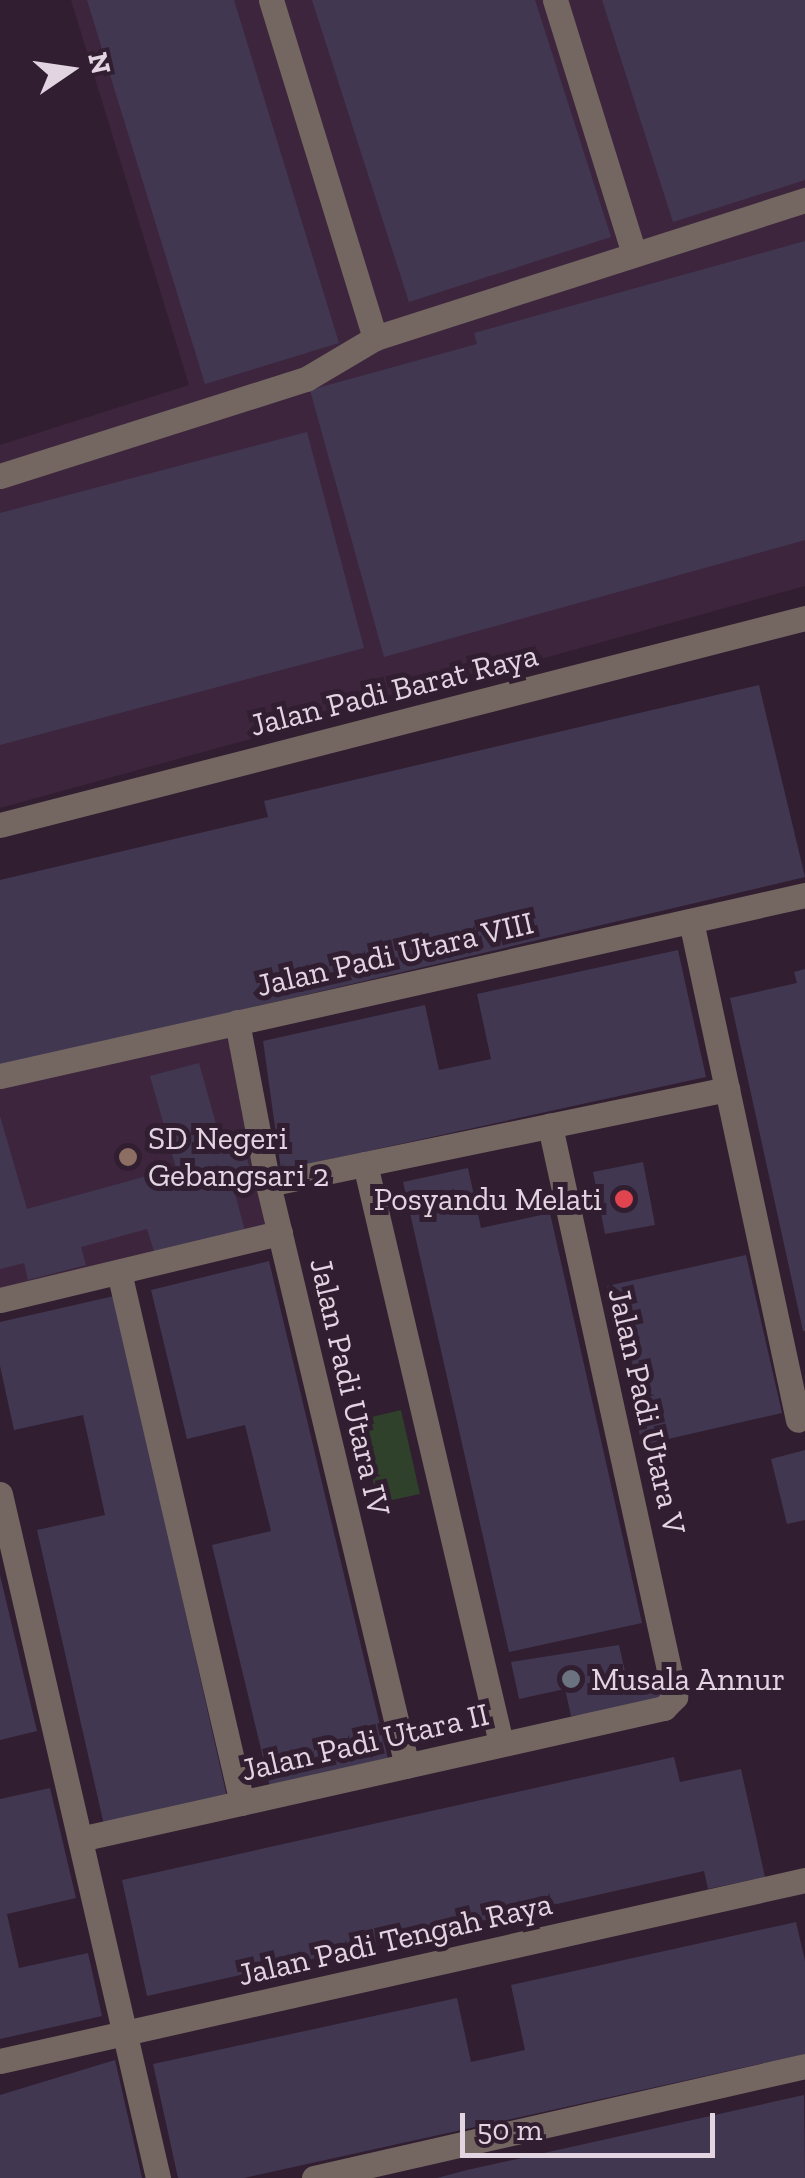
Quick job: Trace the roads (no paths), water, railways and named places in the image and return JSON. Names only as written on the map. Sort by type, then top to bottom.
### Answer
[{"type":"street","points":[[270,0],[376,338]]},
{"type":"street","points":[[555,0],[634,253]]},
{"type":"street","points":[[0,476],[306,379],[376,338],[805,200]]},
{"type":"street","name":"Jalan Padi Barat Raya","points":[[0,824],[805,618]]},
{"type":"street","name":"Jalan Padi Utara VIII","points":[[0,1076],[805,895]]},
{"type":"street","points":[[691,920],[798,1420]]},
{"type":"street","name":"Jalan Padi Utara IV","points":[[237,1022],[268,1184],[407,1766]]},
{"type":"street","points":[[268,1184],[727,1089]]},
{"type":"street","name":"Jalan Padi Utara V","points":[[550,1126],[675,1682],[675,1697],[664,1708]]},
{"type":"street","name":"Jalan Padi Utara IV","points":[[365,1164],[501,1744]]},
{"type":"street","points":[[0,1300],[280,1233]]},
{"type":"street","points":[[119,1272],[242,1803]]},
{"type":"street","points":[[0,1494],[158,2178]]},
{"type":"street","name":"Jalan Padi Utara II","points":[[80,1840],[664,1708]]},
{"type":"street","name":"Jalan Padi Tengah Raya","points":[[0,2061],[805,1880]]},
{"type":"street","points":[[318,2178],[805,2066]]},
{"type":"place","name":"SD Negeri Gebangsari 2","points":[[128,1157]]},
{"type":"place","name":"Posyandu Melati","points":[[624,1199]]},
{"type":"place","name":"Musala Annur","points":[[571,1679]]}]
